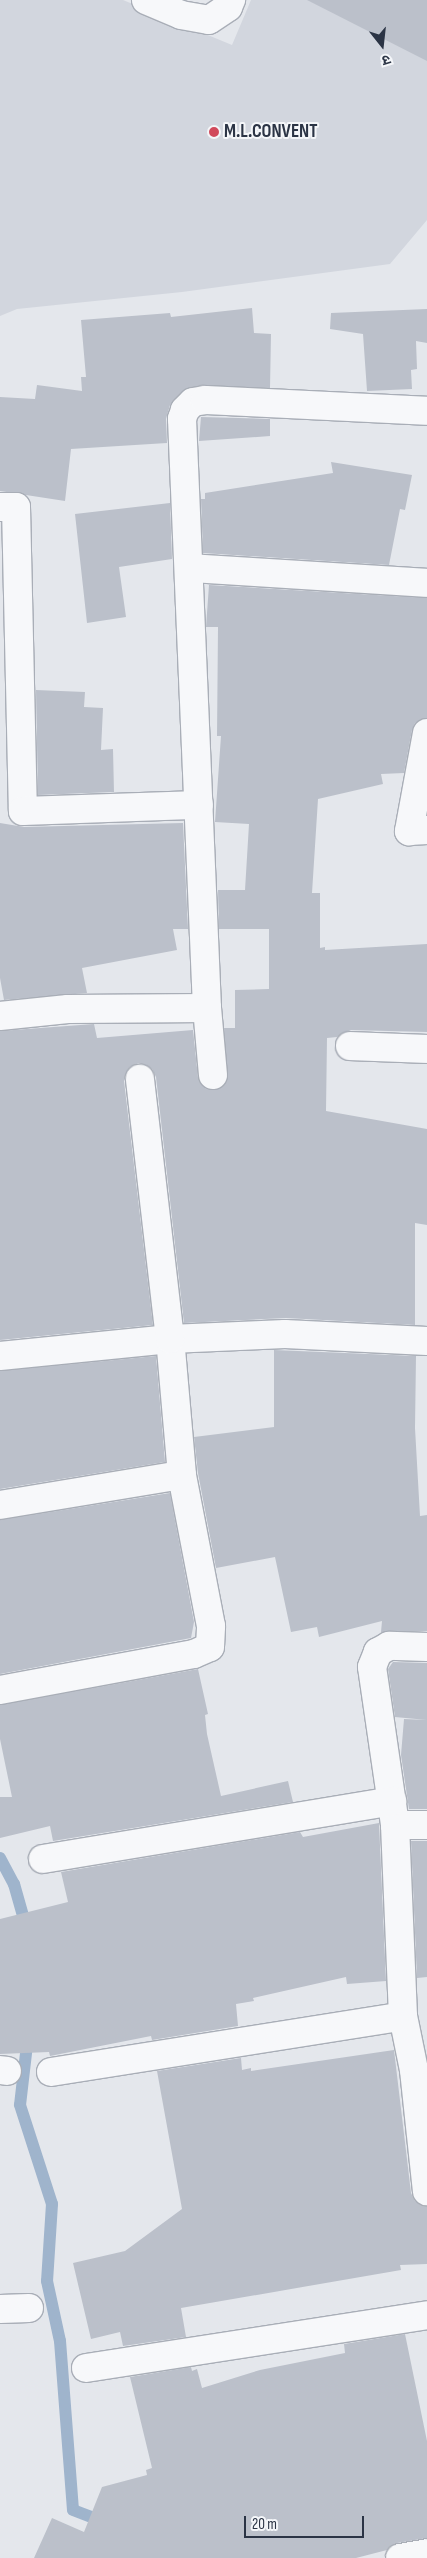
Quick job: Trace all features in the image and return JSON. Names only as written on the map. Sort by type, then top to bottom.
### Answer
[{"type":"street","points":[[146,0],[181,15],[209,20],[228,7],[231,0]]},
{"type":"street","points":[[213,1075],[207,1008],[190,568],[182,420],[186,410],[193,402],[205,400],[427,411]]},
{"type":"street","points":[[0,507],[16,507],[23,811],[199,804]]},
{"type":"street","points":[[190,568],[427,583]]},
{"type":"street","points":[[427,733],[409,830],[427,830]]},
{"type":"street","points":[[0,1016],[68,1009],[207,1008]]},
{"type":"street","points":[[350,1046],[427,1049]]},
{"type":"street","points":[[0,1690],[194,1654],[210,1647],[211,1626],[182,1475],[170,1339],[140,1079]]},
{"type":"street","points":[[0,1356],[170,1339],[286,1334],[427,1341]]},
{"type":"street","points":[[0,1505],[182,1475]]},
{"type":"street","points":[[427,1647],[388,1646],[378,1652],[372,1667],[393,1813],[403,2016],[421,2069],[427,2191]]},
{"type":"street","points":[[43,1859],[393,1813],[427,1825]]},
{"type":"street","points":[[52,2072],[403,2016]]},
{"type":"street","points":[[0,2308],[29,2308]]},
{"type":"street","points":[[86,2368],[427,2315]]},
{"type":"street","points":[[400,2558],[427,2553]]},
{"type":"shaded area","name":"M.L.CONVENT","points":[[0,0],[123,0],[232,45],[251,0],[427,0],[427,220],[390,264],[182,292],[17,309],[0,316]]},
{"type":"building","points":[[307,0],[427,0],[427,61]]},
{"type":"building","points":[[252,308],[254,333],[271,334],[270,388],[190,387],[170,405],[166,419],[167,443],[71,449],[65,501],[0,491],[0,397],[35,399],[37,385],[82,391],[81,377],[86,377],[81,320],[170,313],[171,317]]},
{"type":"building","points":[[427,309],[427,343],[416,341],[417,369],[411,370],[412,389],[367,391],[363,334],[330,329],[331,313]]},
{"type":"building","points":[[201,417],[270,419],[270,436],[199,441]]},
{"type":"building","points":[[331,462],[412,475],[405,510],[400,509],[389,565],[203,553],[201,499],[205,499],[205,493],[333,473]]},
{"type":"building","points":[[170,503],[172,559],[119,567],[126,617],[87,623],[75,514]]},
{"type":"building","points":[[209,585],[427,598],[427,718],[415,723],[412,730],[404,773],[381,774],[383,784],[318,799],[312,893],[320,893],[320,948],[325,947],[325,950],[427,944],[427,1032],[351,1030],[337,1037],[327,1038],[326,1111],[427,1129],[427,1225],[415,1223],[415,1325],[286,1318],[184,1323],[156,1077],[152,1069],[139,1063],[130,1067],[124,1081],[153,1325],[0,1340],[0,1031],[94,1024],[97,1038],[193,1030],[198,1077],[206,1089],[215,1090],[227,1081],[224,1028],[235,1028],[235,990],[269,989],[269,929],[219,929],[218,890],[245,890],[249,824],[215,822],[221,736],[217,736],[218,627],[206,627]]},
{"type":"building","points":[[36,690],[85,692],[84,707],[103,708],[101,750],[113,749],[114,792],[38,795]]},
{"type":"building","points":[[0,823],[24,827],[183,823],[188,929],[173,929],[177,950],[82,968],[87,993],[4,1000],[0,978]]},
{"type":"building","points":[[274,1350],[416,1356],[415,1428],[420,1516],[427,1515],[427,1631],[381,1632],[382,1621],[319,1637],[317,1627],[291,1632],[275,1557],[216,1568],[198,1473],[194,1437],[274,1427]]},
{"type":"building","points":[[156,1356],[165,1462],[0,1489],[0,1371]]},
{"type":"building","points":[[170,1493],[194,1622],[191,1638],[0,1674],[0,1520]]},
{"type":"building","points":[[393,1662],[427,1663],[427,1720],[395,1717],[388,1669]]},
{"type":"building","points":[[198,1669],[208,1714],[205,1715],[207,1734],[221,1796],[288,1781],[293,1802],[53,1841],[50,1826],[0,1838],[0,1797],[12,1797],[0,1739],[0,1705]]},
{"type":"building","points":[[404,1719],[427,1720],[427,1809],[409,1809],[401,1755]]},
{"type":"building","points":[[379,1823],[386,1981],[347,1984],[346,1977],[253,1998],[254,2001],[236,2004],[238,2026],[152,2040],[151,2036],[50,2056],[49,2052],[0,2054],[0,1919],[68,1902],[61,1872],[300,1832],[303,1837]]},
{"type":"building","points":[[411,1841],[427,1841],[427,1977],[417,1978]]},
{"type":"building","points":[[394,2050],[411,2193],[415,2201],[427,2206],[427,2264],[400,2265],[401,2270],[181,2308],[186,2337],[123,2346],[120,2332],[91,2339],[73,2263],[125,2251],[182,2209],[157,2071],[241,2058],[242,2070],[251,2068],[251,2071]]},
{"type":"building","points":[[405,2334],[427,2441],[427,2538],[397,2543],[387,2550],[356,2558],[34,2558],[52,2518],[84,2532],[102,2487],[147,2475],[146,2470],[152,2468],[130,2377],[191,2367],[192,2371],[197,2369],[202,2388],[260,2370],[345,2353],[344,2344]]},
{"type":"waterway","points":[[0,1858],[14,1884],[27,1930]]},
{"type":"waterway","points":[[28,2036],[20,2105],[52,2204],[47,2281],[60,2341],[73,2510],[105,2522]]},
{"type":"place","name":"M.L.CONVENT","points":[[214,132]]}]
